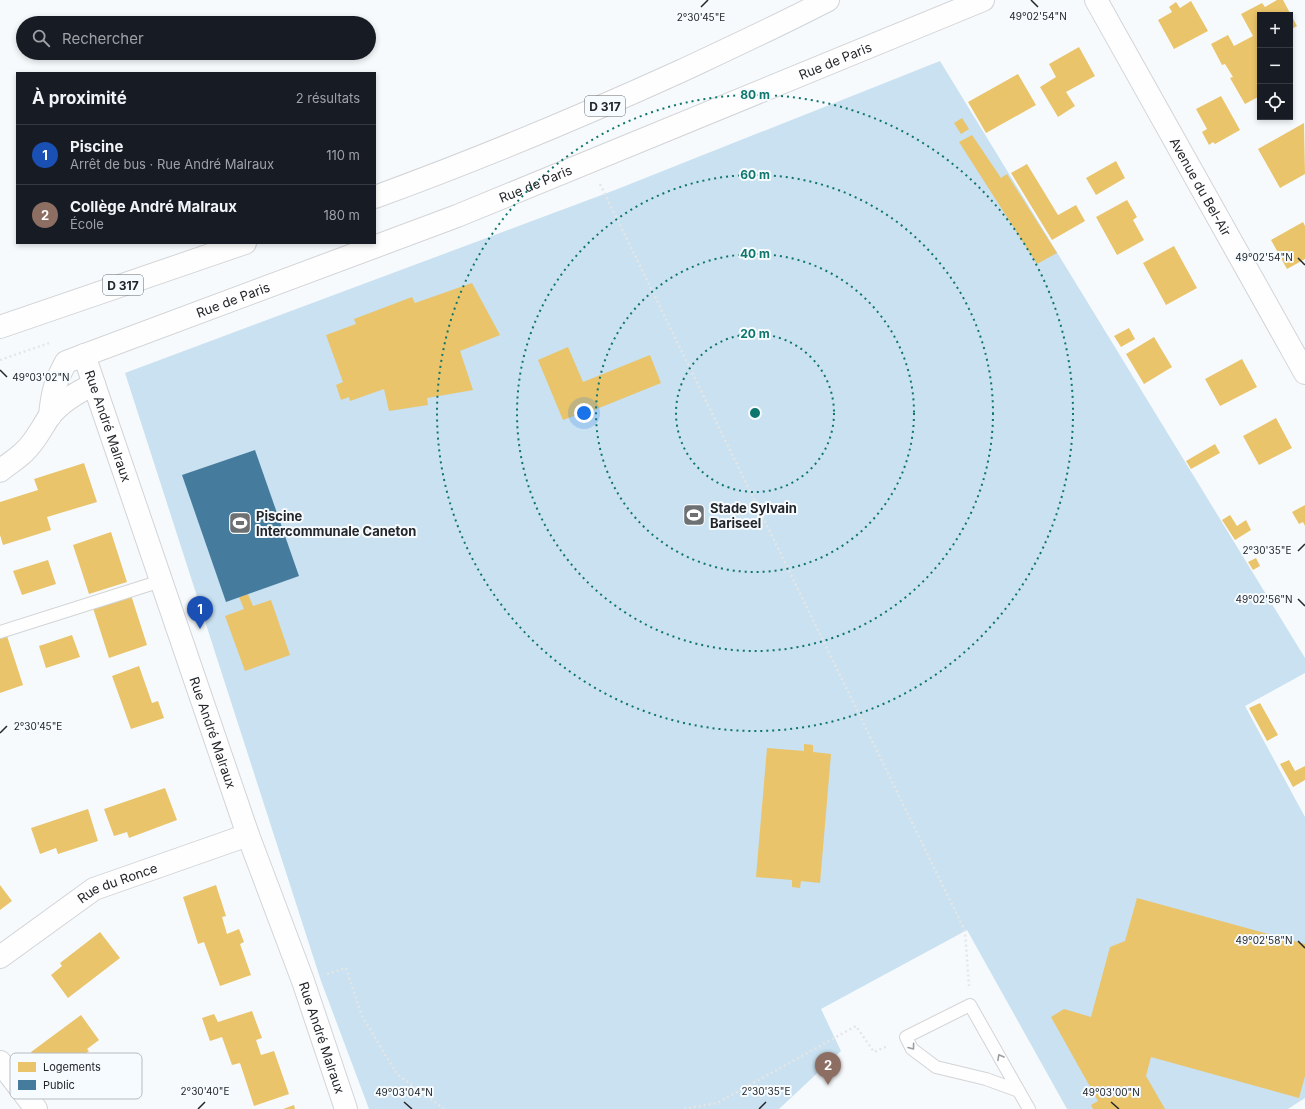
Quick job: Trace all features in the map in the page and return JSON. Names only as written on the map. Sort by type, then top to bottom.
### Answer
[{"type":"street","name":"D 317","points":[[376,197],[521,142],[627,96],[731,48],[828,0]]},
{"type":"street","name":"Rue de Paris","points":[[75,358],[458,216],[983,0]]},
{"type":"street","name":"Avenue du Bel-Air","points":[[1096,0],[1305,373]]},
{"type":"street","name":"D 317","points":[[0,327],[242,244]]},
{"type":"street","name":"Rue André Malraux","points":[[75,358],[94,384],[248,835],[303,981],[346,1109]]},
{"type":"street","points":[[50,416],[52,395],[57,379],[75,358]]},
{"type":"street","points":[[0,471],[24,452],[38,436],[50,416],[61,405],[72,396],[94,384]]},
{"type":"street","name":"Rue du Ronce","points":[[0,958],[94,889],[248,835]]},
{"type":"street","points":[[0,1062],[10,1075]]},
{"type":"street","points":[[28,1099],[36,1109]]},
{"type":"lane","points":[[0,632],[161,582]]},
{"type":"lane","points":[[1018,1091],[986,1079],[936,1067],[912,1049],[906,1037],[970,1004],[1029,1109]]},
{"type":"path","points":[[589,162],[965,931],[970,1004]]},
{"type":"path","points":[[303,981],[346,968],[362,1016],[397,1074],[444,1109]]},
{"type":"path","points":[[684,1109],[717,1103],[856,1026],[874,1052],[906,1037]]},
{"type":"shaded area","name":"Stade Sylvain Bariseel","points":[[940,61],[1305,658],[1305,673],[1245,706],[1305,817],[1305,1098],[1288,1109],[1067,1109],[967,930],[821,1009],[841,1051],[779,1109],[369,1109],[321,981],[125,373],[615,190]]},
{"type":"building: Logements","points":[[1277,0],[1283,0],[1289,12],[1257,12],[1257,98],[1245,104],[1230,78],[1233,77],[1225,64],[1222,65],[1211,44],[1228,35],[1234,46],[1253,36],[1241,14],[1262,3],[1265,7]]},
{"type":"building: Logements","points":[[1191,1],[1208,31],[1174,49],[1158,20],[1172,12],[1169,7],[1176,2],[1180,8]]},
{"type":"building: Logements","points":[[1293,19],[1297,26],[1293,28]]},
{"type":"building: Logements","points":[[1079,47],[1095,76],[1066,92],[1075,106],[1058,117],[1040,87],[1056,77],[1049,64]]},
{"type":"building: Logements","points":[[1018,74],[1036,105],[986,133],[968,102]]},
{"type":"building: Logements","points":[[1221,96],[1240,130],[1215,144],[1213,142],[1209,145],[1202,132],[1207,129],[1196,109]]},
{"type":"building: Logements","points":[[962,118],[969,129],[961,134],[954,123]]},
{"type":"building: Logements","points":[[1304,123],[1305,174],[1280,188],[1258,149]]},
{"type":"building: Logements","points":[[972,135],[1001,178],[1007,174],[1057,253],[1037,264],[959,142]]},
{"type":"building: Logements","points":[[1116,161],[1125,178],[1096,195],[1086,178]]},
{"type":"building: Logements","points":[[1027,164],[1058,215],[1076,205],[1085,221],[1052,240],[1011,173]]},
{"type":"building: Logements","points":[[1127,200],[1137,217],[1133,220],[1144,240],[1117,255],[1096,217]]},
{"type":"building: Logements","points":[[1303,222],[1305,226],[1305,259],[1287,269],[1271,240]]},
{"type":"building: Logements","points":[[1174,246],[1197,288],[1166,305],[1143,263]]},
{"type":"building: Logements","points":[[472,283],[500,335],[460,351],[473,390],[427,398],[428,405],[389,411],[384,389],[350,401],[349,397],[341,400],[336,385],[343,382],[326,335],[356,324],[354,319],[412,297],[415,303]]},
{"type":"building: Logements","points":[[1129,328],[1135,339],[1121,347],[1114,336]]},
{"type":"building: Logements","points":[[1154,337],[1172,367],[1144,384],[1126,354]]},
{"type":"building: Logements","points":[[568,347],[583,382],[650,355],[661,383],[594,410],[593,409],[563,420],[538,360]]},
{"type":"building: Logements","points":[[1242,359],[1257,387],[1220,406],[1205,379]]},
{"type":"building: Logements","points":[[1276,418],[1292,448],[1259,465],[1243,436]]},
{"type":"building: Logements","points":[[1215,444],[1220,453],[1191,469],[1186,461]]},
{"type":"building: Logements","points":[[84,463],[97,502],[47,517],[51,530],[3,545],[0,535],[0,502],[38,490],[34,479]]},
{"type":"building: Logements","points":[[1305,505],[1305,526],[1303,522],[1299,524],[1292,512]]},
{"type":"building: Logements","points":[[1230,515],[1237,526],[1246,520],[1251,530],[1235,540],[1222,520]]},
{"type":"building: Logements","points":[[111,532],[127,582],[89,594],[73,545]]},
{"type":"building: Logements","points":[[1256,558],[1260,566],[1253,570],[1248,562]]},
{"type":"building: Logements","points":[[48,560],[56,584],[22,595],[13,571]]},
{"type":"building: Logements","points":[[248,594],[253,606],[271,600],[290,655],[245,671],[225,616],[244,609],[239,597]]},
{"type":"building: Logements","points":[[131,595],[147,645],[109,658],[93,608]]},
{"type":"building: Logements","points":[[72,635],[80,657],[46,668],[39,646]]},
{"type":"building: Logements","points":[[7,636],[23,685],[0,693],[0,639]]},
{"type":"building: Logements","points":[[139,666],[152,703],[158,701],[164,718],[131,729],[112,676]]},
{"type":"building: Logements","points":[[1260,703],[1278,735],[1267,741],[1249,708]]},
{"type":"building: Logements","points":[[804,744],[813,745],[813,752],[831,754],[820,883],[801,881],[800,888],[792,887],[792,880],[756,877],[767,748],[804,751]]},
{"type":"building: Logements","points":[[1289,760],[1295,771],[1305,766],[1305,780],[1293,787],[1280,764]]},
{"type":"building: Logements","points":[[165,788],[177,820],[129,838],[127,832],[114,836],[104,809]]},
{"type":"building: Logements","points":[[88,809],[98,841],[58,854],[56,848],[40,854],[31,828]]},
{"type":"building: Logements","points":[[0,885],[12,901],[0,910]]},
{"type":"building: Logements","points":[[216,885],[226,916],[222,917],[227,934],[239,929],[244,942],[240,944],[251,975],[220,986],[204,942],[198,944],[183,897]]},
{"type":"building: Logements","points":[[1137,898],[1305,944],[1305,1076],[1299,1098],[1151,1057],[1146,1076],[1165,1109],[1093,1109],[1091,1105],[1098,1101],[1051,1017],[1064,1009],[1091,1017],[1110,947],[1125,941]]},
{"type":"building: Logements","points":[[100,932],[120,958],[68,998],[51,975],[62,966],[60,963]]},
{"type":"building: Logements","points":[[252,1011],[262,1038],[256,1040],[261,1055],[274,1051],[289,1094],[254,1106],[240,1063],[232,1065],[222,1037],[210,1041],[202,1018],[214,1014],[218,1022]]},
{"type":"building: Logements","points":[[81,1015],[99,1040],[87,1049],[89,1051],[86,1053],[31,1052]]},
{"type":"building: Logements","points":[[294,1105],[295,1109],[283,1109]]},
{"type":"building: Public","name":"Piscine Intercommunale Caneton","points":[[255,450],[299,576],[226,602],[182,475]]},
{"type":"place","name":"Stade Sylvain Bariseel","points":[[694,515]]},
{"type":"place","name":"Piscine Intercommunale Caneton","points":[[240,523]]},
{"type":"place","name":"Piscine","points":[[200,629]]},
{"type":"place","name":"Collège André Malraux","points":[[828,1085]]}]
